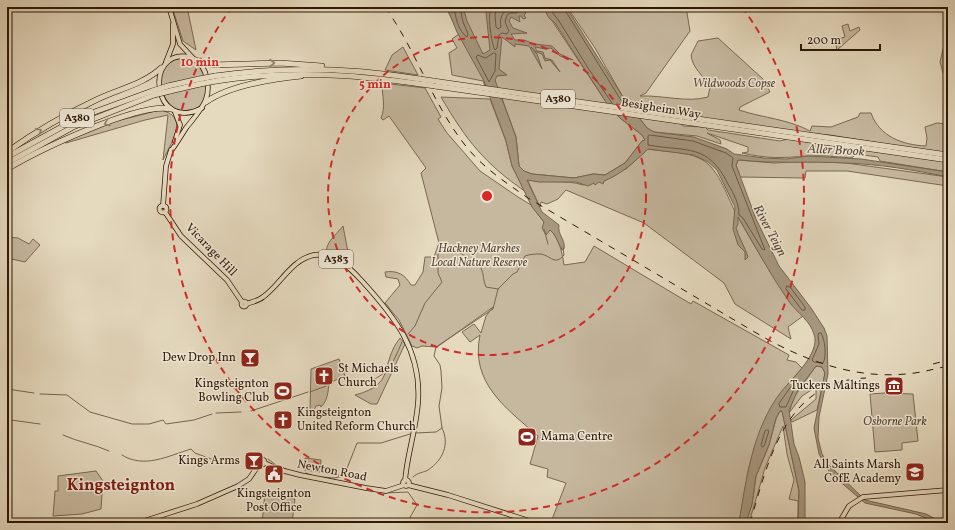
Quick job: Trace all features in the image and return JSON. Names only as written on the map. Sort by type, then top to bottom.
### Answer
[{"type":"highway","name":"A380","points":[[194,59],[212,65],[294,64],[330,66],[344,70]]},
{"type":"highway","name":"A380","points":[[7,152],[61,118],[98,99],[148,78],[161,68]]},
{"type":"highway","name":"A380","points":[[7,157],[78,118],[114,103],[200,81],[288,69],[344,70],[372,74]]},
{"type":"highway","name":"A380","points":[[215,79],[278,74],[372,74]]},
{"type":"highway","name":"A380","points":[[206,102],[221,92],[256,84],[293,77],[332,74]]},
{"type":"highway","name":"Besigheim Way","points":[[372,74],[948,160]]},
{"type":"highway","name":"A380","points":[[7,163],[73,127],[153,93]]},
{"type":"highway","name":"A380","points":[[7,169],[61,141],[119,118],[159,107],[173,110]]},
{"type":"highway","name":"Besigheim Way","points":[[654,115],[948,155]]},
{"type":"main road","points":[[169,7],[172,16],[180,44],[194,59],[201,64],[206,76],[208,89],[206,102],[202,108],[188,114],[173,110],[163,99],[160,86],[161,68],[166,62],[174,39],[172,16]]},
{"type":"main road","points":[[166,62],[180,56],[194,59]]},
{"type":"main road","name":"A383","points":[[171,151],[202,108]]},
{"type":"main road","name":"A383","points":[[171,151],[180,125],[173,110]]},
{"type":"main road","name":"Vicarage Hill","points":[[171,151],[166,166],[163,206],[166,208],[165,212],[181,236],[226,280],[244,303],[262,298],[297,264],[311,256],[329,256],[342,262],[350,268],[390,312],[405,335],[418,382],[418,404],[406,483]]},
{"type":"main road","name":"Newton Road","points":[[138,523],[206,501],[247,481],[262,463],[278,470],[328,482],[382,491],[397,489],[406,483]]},
{"type":"main road","points":[[406,483],[536,523]]},
{"type":"main road","points":[[840,523],[849,506],[861,498],[948,490]]},
{"type":"green space","points":[[172,7],[187,7],[196,50],[183,41]]},
{"type":"green space","points":[[446,7],[543,7],[606,102],[620,118],[642,135],[645,140],[642,141],[625,163],[605,175],[593,174],[574,178],[532,174],[524,171],[519,166],[516,137],[500,93],[487,91],[483,81],[452,75],[449,53],[457,48],[452,39],[459,34]]},
{"type":"green space","name":"Wildwoods Copse","points":[[567,7],[593,7],[594,9],[594,7],[686,7],[690,31],[646,93],[640,96],[683,99],[700,99],[708,97],[710,87],[696,68],[691,55],[698,41],[718,38],[764,80],[770,92],[740,107],[739,110],[784,121],[810,131],[812,126],[831,127],[858,117],[860,113],[871,113],[880,128],[892,138],[908,144],[926,146],[927,138],[925,127],[937,123],[948,124],[948,154],[830,135],[649,119],[682,124],[683,126],[705,127],[708,130],[780,141],[788,139],[948,162],[948,172],[880,161],[878,157],[856,154],[852,158],[819,156],[782,158],[767,157],[742,153],[748,152],[748,147],[707,133],[720,140],[721,144],[697,136],[654,132],[647,128],[623,97],[595,48]]},
{"type":"green space","points":[[848,24],[850,31],[859,27],[860,30],[837,50],[835,40],[845,37],[842,26]]},
{"type":"green space","points":[[944,45],[948,46],[948,91],[940,62]]},
{"type":"green space","points":[[403,47],[418,75],[385,70],[392,55]]},
{"type":"green space","points":[[175,59],[191,59],[198,64],[202,70],[205,77],[206,91],[202,104],[197,108],[188,111],[180,111],[172,107],[163,93],[161,84],[162,75],[165,67]]},
{"type":"green space","name":"Hackney Marshes Local Nature Reserve","points":[[382,83],[425,88],[441,117],[438,119],[447,133],[480,171],[531,205],[544,222],[546,235],[550,229],[560,246],[564,265],[585,262],[594,246],[691,304],[693,301],[789,355],[787,360],[796,362],[802,368],[781,393],[766,417],[749,467],[739,523],[694,524],[668,519],[653,520],[649,523],[551,522],[566,483],[547,477],[548,469],[530,464],[538,436],[503,404],[493,393],[486,381],[480,367],[478,352],[480,335],[470,342],[462,332],[474,324],[481,333],[486,316],[493,307],[437,347],[422,346],[417,348],[412,346],[399,320],[385,303],[400,285],[398,279],[386,277],[385,272],[401,274],[411,285],[415,285],[423,272],[425,257],[434,257],[439,243],[421,173],[426,168],[389,116],[383,120],[381,118],[384,105]]},
{"type":"green space","points":[[441,97],[490,99],[506,141],[512,166],[526,192],[488,161],[468,139]]},
{"type":"green space","points":[[160,110],[169,113],[177,123],[174,137],[163,160],[168,115],[145,120],[66,143],[63,142],[113,122]]},
{"type":"green space","points":[[648,149],[689,154],[701,159],[714,170],[723,185],[734,210],[760,255],[776,281],[803,316],[788,327],[791,339],[735,304],[724,283],[644,223],[566,190],[558,199],[547,204],[541,202],[540,207],[527,179],[569,182],[583,185],[626,169]]},
{"type":"green space","points":[[738,160],[774,163],[809,161],[846,163],[948,177],[948,186],[847,171],[806,171],[805,178],[740,177],[736,165]]},
{"type":"green space","points":[[343,226],[352,266],[344,259],[327,254],[327,246],[329,242]]},
{"type":"green space","points":[[7,237],[18,238],[29,244],[33,239],[40,245],[25,262],[7,258]]},
{"type":"green space","points":[[400,338],[405,344],[377,404],[371,404],[355,395],[377,385],[382,379],[390,357]]},
{"type":"green space","points":[[339,359],[345,376],[329,383],[325,402],[321,407],[320,405],[316,406],[314,410],[310,412],[311,369]]},
{"type":"green space","points":[[816,366],[822,367],[825,373],[817,410],[792,422],[791,420],[816,399],[816,387],[802,396],[789,413],[794,397]]},
{"type":"green space","name":"Osborne Park","points":[[870,394],[913,394],[918,441],[902,443],[902,450],[875,452]]},
{"type":"green space","points":[[780,411],[782,411],[799,491],[798,523],[798,501],[789,499],[794,480],[787,454],[783,426],[765,468],[749,523],[746,523],[752,504],[756,476],[769,445],[776,419]]},
{"type":"green space","points":[[305,458],[321,460],[320,472],[304,470]]},
{"type":"green space","points":[[96,471],[103,481],[101,509],[82,514],[53,516],[55,491],[58,491],[58,476]]},
{"type":"green space","points":[[265,493],[295,499],[292,523],[262,523]]},
{"type":"water","points":[[451,7],[463,7],[467,21],[483,54],[490,50],[486,12],[489,7],[519,7],[526,13],[524,15],[526,18],[523,19],[519,16],[520,22],[511,17],[509,21],[513,28],[527,33],[511,34],[515,40],[524,40],[534,44],[552,46],[560,54],[573,60],[560,56],[551,48],[545,49],[535,47],[537,51],[543,52],[545,58],[552,60],[560,72],[550,60],[545,61],[542,54],[536,52],[531,47],[537,54],[542,69],[529,46],[515,44],[515,47],[502,37],[499,69],[507,75],[497,76],[495,80],[516,137],[519,166],[524,171],[532,174],[574,178],[593,174],[605,175],[625,163],[642,141],[645,140],[642,135],[620,118],[606,102],[543,7],[566,7],[623,97],[647,128],[654,132],[694,137],[727,149],[734,154],[786,159],[808,156],[861,159],[948,172],[948,177],[884,166],[832,162],[767,162],[738,160],[736,165],[756,219],[779,266],[811,308],[824,328],[827,336],[828,374],[819,417],[818,438],[822,454],[829,465],[865,500],[926,514],[943,523],[938,523],[916,514],[865,503],[830,473],[819,454],[814,428],[825,373],[822,367],[816,366],[798,390],[789,410],[794,444],[805,482],[805,523],[798,523],[799,491],[782,411],[780,411],[776,418],[769,445],[756,476],[752,504],[746,523],[739,523],[748,472],[757,438],[771,406],[810,357],[815,341],[812,329],[783,293],[738,217],[738,224],[736,228],[748,257],[745,260],[745,252],[738,245],[733,229],[735,207],[717,170],[708,162],[694,155],[648,149],[628,167],[604,181],[603,184],[599,182],[595,185],[594,183],[588,186],[576,182],[539,182],[527,180],[542,212],[559,225],[559,231],[564,243],[564,249],[562,250],[554,234],[550,230],[546,235],[542,228],[544,222],[532,207],[512,166],[506,141],[484,81],[457,32],[447,8],[451,10]]},
{"type":"waterway","points":[[544,229],[548,244]]},
{"type":"waterway","points":[[416,433],[436,432],[442,428],[439,406],[442,388],[441,371],[440,365],[434,356],[436,347],[493,309],[498,289],[517,272],[525,256],[531,254],[541,254],[558,260],[564,255],[563,248]]},
{"type":"waterway","points":[[408,334],[415,326],[425,303],[442,282],[438,273],[438,254],[443,251],[447,249],[455,250],[478,265],[482,270],[486,287],[498,289]]},
{"type":"waterway","points":[[364,384],[373,380],[389,368],[402,342]]},
{"type":"waterway","points":[[310,392],[326,386]]},
{"type":"waterway","points":[[7,389],[34,393]]},
{"type":"waterway","points":[[251,411],[308,392]]},
{"type":"waterway","points":[[40,394],[67,395],[90,412],[132,424],[149,424],[163,420],[166,424],[194,420],[212,414]]},
{"type":"waterway","points":[[216,413],[241,412]]},
{"type":"waterway","points":[[7,417],[11,420],[40,424]]},
{"type":"waterway","points":[[413,477],[428,470],[441,457],[445,446],[442,428]]},
{"type":"waterway","points":[[322,477],[334,478],[344,476],[357,443],[381,443],[410,434]]},
{"type":"waterway","points":[[63,435],[109,451]]},
{"type":"waterway","points":[[122,455],[130,459],[147,461],[165,458],[191,449],[195,453],[214,460]]},
{"type":"waterway","points":[[268,459],[276,465],[286,469]]},
{"type":"waterway","points":[[306,473],[311,475]]},
{"type":"waterway","points":[[385,493],[408,492],[417,505],[407,523]]},
{"type":"railway","points":[[385,7],[406,41],[453,129],[465,145],[486,167],[528,198],[758,334],[793,352],[829,366],[867,374],[906,374],[948,366]]},
{"type":"railway","points":[[933,364],[948,360]]},
{"type":"railway","points":[[750,523],[774,450],[785,428],[799,408],[816,393],[839,382],[866,378]]},
{"type":"place","name":"Dew Drop Inn","points":[[250,358]]},
{"type":"place","name":"St Michaels Church","points":[[324,376]]},
{"type":"place","name":"Tuckers Maltings","points":[[894,386]]},
{"type":"place","name":"Kingsteignton Bowling Club","points":[[283,391]]},
{"type":"place","name":"Kingsteignton United Reform Church","points":[[283,420]]},
{"type":"place","name":"Mama Centre","points":[[527,437]]},
{"type":"place","name":"Kings Arms","points":[[254,461]]},
{"type":"place","name":"All Saints Marsh CofE Academy","points":[[915,472]]},
{"type":"place","name":"Kingsteignton Post Office","points":[[274,474]]},
{"type":"district","name":"Kingsteignton","points":[[121,486]]},
{"type":"water label","name":"Aller Brook","points":[[836,151]]},
{"type":"water label","name":"River Teign","points":[[769,231]]}]
